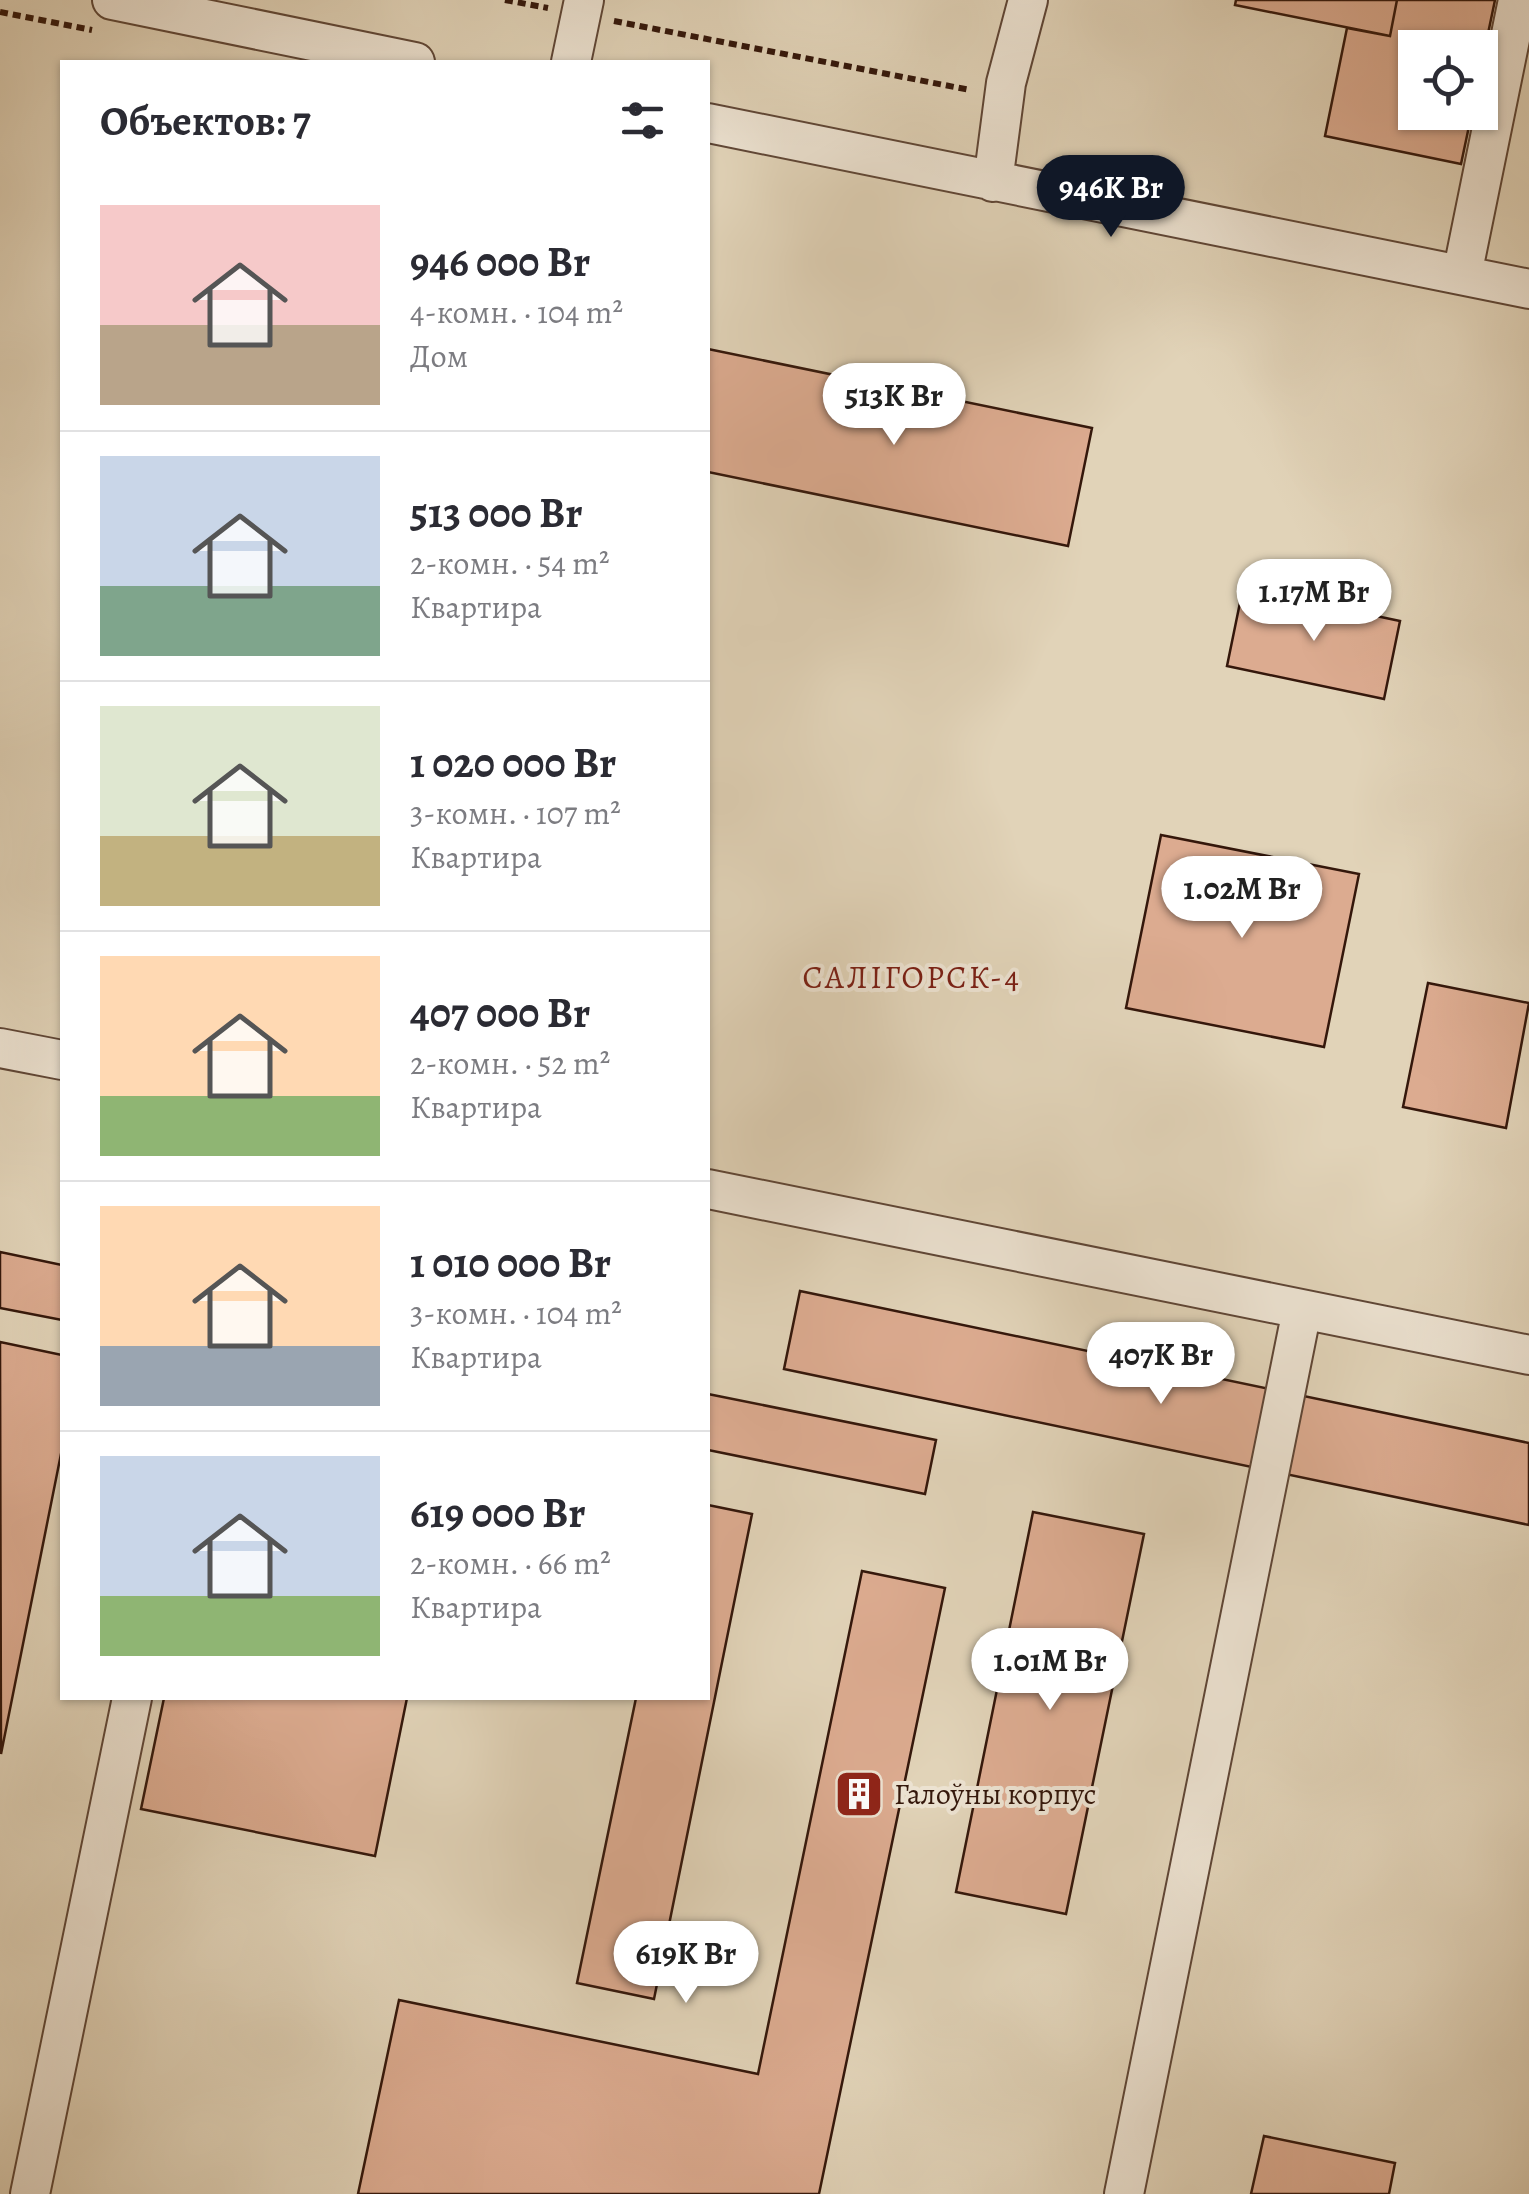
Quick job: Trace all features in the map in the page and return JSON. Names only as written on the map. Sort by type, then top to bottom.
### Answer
[{"type":"street","points":[[112,0],[196,8],[407,60]]},
{"type":"street","points":[[993,182],[1004,97],[1028,0]]},
{"type":"street","points":[[1462,275],[1518,0]]},
{"type":"street","points":[[571,60],[582,7]]},
{"type":"street","points":[[710,123],[1529,289]]},
{"type":"street","points":[[0,1048],[60,1060]]},
{"type":"street","points":[[710,1190],[1529,1356]]},
{"type":"street","points":[[1124,2194],[1302,1310]]},
{"type":"street","points":[[30,2194],[132,1700]]},
{"type":"path","points":[[505,0],[582,7],[1004,97]]},
{"type":"building","points":[[1236,0],[1397,0],[1390,36],[1235,5]]},
{"type":"building","points":[[1397,0],[1495,0],[1489,30],[1398,30],[1398,130],[1468,130],[1461,164],[1325,136],[1347,28],[1390,36]]},
{"type":"building","points":[[710,349],[1092,428],[1068,546],[710,472]]},
{"type":"building","points":[[1243,588],[1400,621],[1384,699],[1227,666]]},
{"type":"building","points":[[1161,835],[1359,874],[1324,1047],[1126,1008]]},
{"type":"building","points":[[1428,983],[1529,1003],[1506,1128],[1403,1107]]},
{"type":"building","points":[[0,1252],[60,1265],[60,1320],[0,1308]]},
{"type":"building","points":[[800,1291],[1529,1443],[1529,1525],[784,1369]]},
{"type":"building","points":[[0,1342],[60,1355],[60,1459],[1,1754]]},
{"type":"building","points":[[710,1394],[936,1440],[925,1494],[710,1450]]},
{"type":"building","points":[[710,1505],[752,1514],[654,1999],[577,1983],[636,1700],[710,1700]]},
{"type":"building","points":[[1033,1512],[1144,1534],[1066,1914],[956,1892]]},
{"type":"building","name":"Галоўны корпус","points":[[862,1571],[945,1588],[819,2194],[358,2194],[399,2000],[758,2074]]},
{"type":"building","points":[[164,1700],[407,1700],[375,1856],[141,1809]]},
{"type":"building","points":[[1264,2136],[1395,2163],[1389,2194],[1251,2194]]},
{"type":"place","name":"Галоўны корпус","points":[[859,1794]]},
{"type":"district","name":"САЛІГОРСК-4","points":[[912,977]]}]
